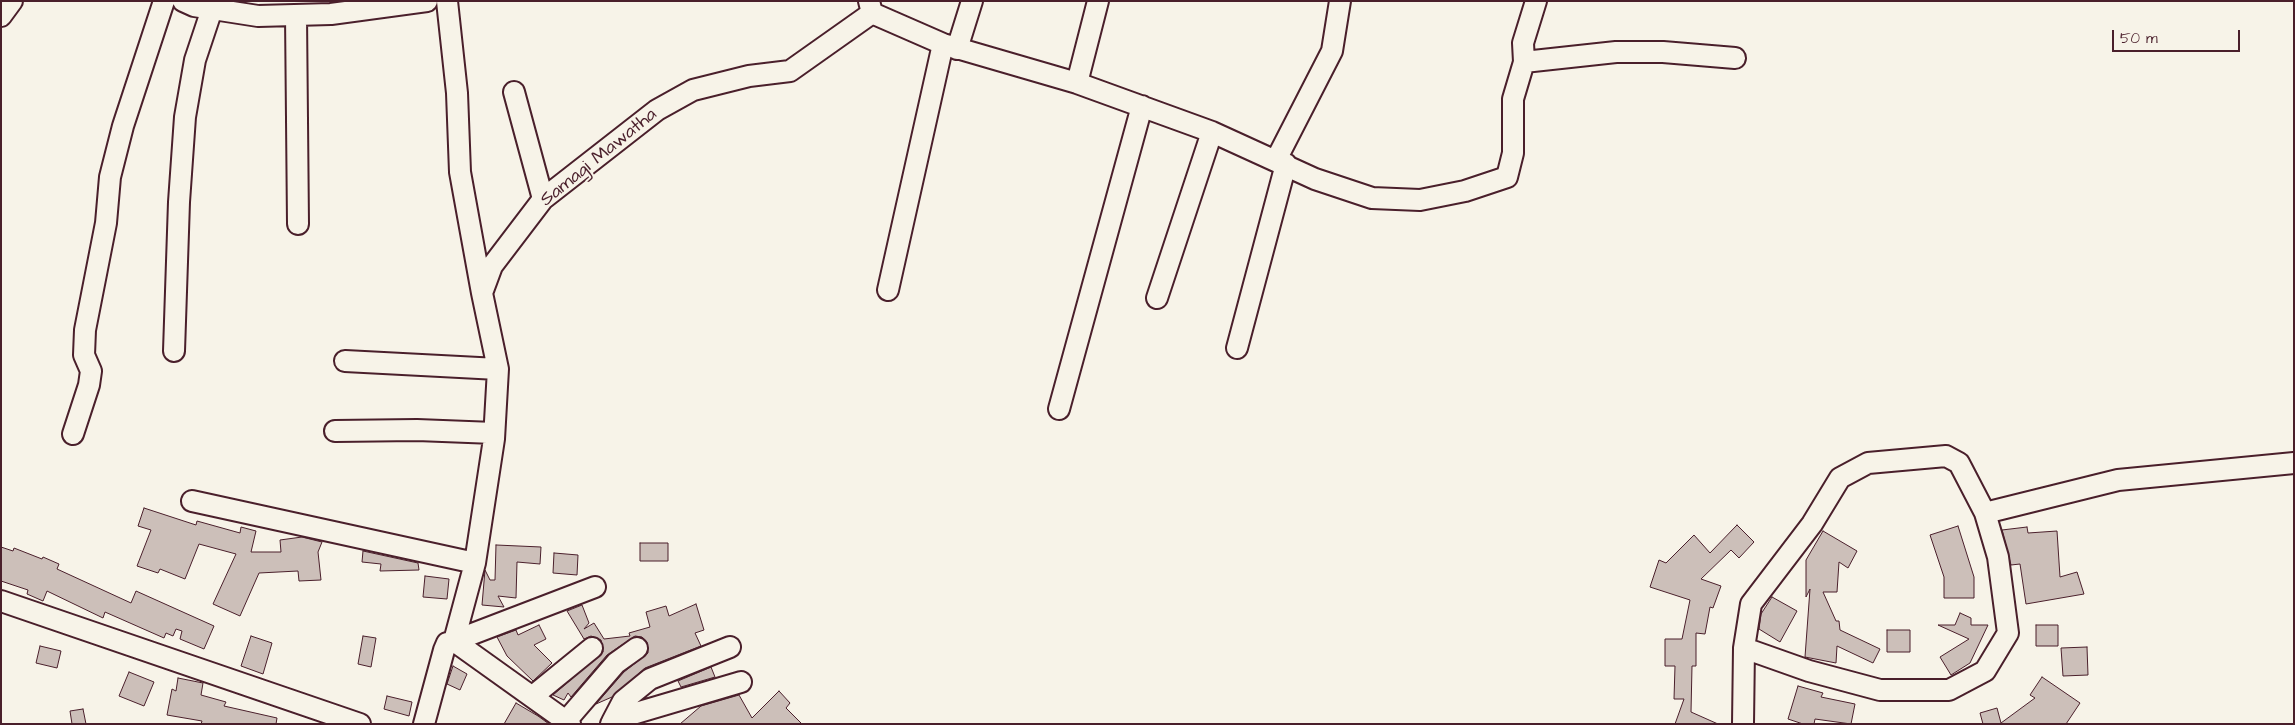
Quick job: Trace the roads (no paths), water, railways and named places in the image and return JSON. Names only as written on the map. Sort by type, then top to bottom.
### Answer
[{"type":"street","points":[[1,16],[12,1]]},
{"type":"street","points":[[73,434],[89,385],[91,371],[84,355],[85,330],[106,223],[110,177],[123,126],[164,1]]},
{"type":"street","points":[[183,1],[212,9],[258,16],[332,14],[427,1]]},
{"type":"street","points":[[447,1],[457,93],[460,172],[498,369],[494,433],[475,564],[454,642]]},
{"type":"street","points":[[888,290],[950,46],[972,1]]},
{"type":"street","points":[[1077,83],[1098,1]]},
{"type":"street","points":[[1237,348],[1281,162],[1332,51],[1340,1]]},
{"type":"street","points":[[870,7],[950,46],[1077,83],[1142,106],[1212,132],[1315,179],[1372,198],[1420,200],[1465,191],[1507,177],[1513,153],[1513,99],[1524,62],[1523,43],[1536,1]]},
{"type":"street","name":"Samagi Mawatha","points":[[482,293],[492,266],[543,199],[664,106],[693,90],[749,76],[790,71],[870,7]]},
{"type":"street","points":[[174,351],[179,202],[185,117],[195,60],[212,9]]},
{"type":"street","points":[[296,15],[298,224]]},
{"type":"street","points":[[1524,62],[1616,52],[1663,52],[1735,58]]},
{"type":"street","points":[[514,92],[543,199]]},
{"type":"street","points":[[1060,409],[1142,106]]},
{"type":"street","points":[[1157,298],[1212,132]]},
{"type":"street","points":[[345,361],[498,369]]},
{"type":"street","points":[[335,431],[417,430],[494,433]]},
{"type":"street","points":[[1743,724],[1744,648],[1751,604],[1812,524],[1840,478],[1868,463],[1946,456],[1959,463],[1985,513],[1998,557],[2008,633],[1985,671],[1949,690],[1880,690],[1809,671],[1744,648]]},
{"type":"street","points":[[1985,513],[2118,480],[2294,463]]},
{"type":"street","points":[[192,501],[475,564]]},
{"type":"street","points":[[424,724],[447,643],[454,642],[595,587]]},
{"type":"street","points":[[1,600],[360,724]]},
{"type":"street","points":[[454,642],[568,722],[616,663],[638,648]]},
{"type":"street","points":[[612,723],[623,701],[650,679],[730,647]]},
{"type":"street","points":[[533,696],[592,648]]},
{"type":"street","points":[[612,723],[619,718],[741,682]]}]
